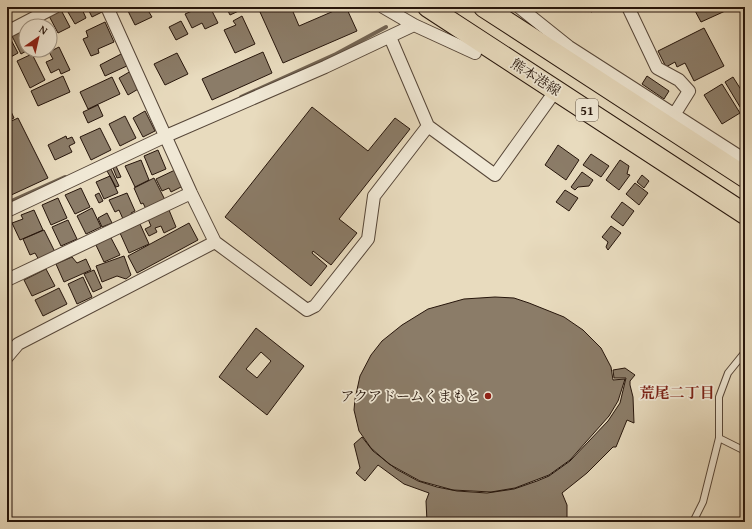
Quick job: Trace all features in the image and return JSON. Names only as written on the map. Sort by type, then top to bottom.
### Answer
[{"type":"main road","name":"熊本港線","points":[[428,7],[745,214]]},
{"type":"main road","name":"51","points":[[484,7],[738,157],[745,177]]},
{"type":"street","points":[[7,32],[55,7]]},
{"type":"street","points":[[107,7],[191,193],[215,242],[307,310],[315,306],[368,240],[374,196],[428,126]]},
{"type":"street","points":[[383,7],[414,25],[475,53]]},
{"type":"street","points":[[519,7],[569,47],[738,157]]},
{"type":"street","points":[[628,7],[658,68],[679,80],[689,92],[674,115]]},
{"type":"street","points":[[7,211],[166,136],[325,67],[414,25]]},
{"type":"street","points":[[390,37],[428,126],[495,175],[556,90]]},
{"type":"street","points":[[7,280],[191,193]]},
{"type":"street","points":[[7,357],[18,344],[215,242]]},
{"type":"lane","points":[[693,522],[703,502],[719,438],[718,397],[728,373],[745,352]]},
{"type":"lane","points":[[719,438],[745,451]]},
{"type":"building","points":[[30,7],[41,7],[32,11]]},
{"type":"building","points":[[65,7],[81,7],[86,18],[75,24]]},
{"type":"building","points":[[87,7],[102,7],[104,11],[92,17]]},
{"type":"building","points":[[126,7],[146,7],[152,17],[135,25]]},
{"type":"building","points":[[201,7],[210,7],[218,23],[205,29],[202,23],[192,28],[185,14]]},
{"type":"building","points":[[226,7],[242,7],[243,9],[230,15]]},
{"type":"building","points":[[272,7],[291,7],[299,26],[346,7],[357,31],[283,63],[260,12]]},
{"type":"building","points":[[589,7],[602,7],[591,12]]},
{"type":"building","points":[[693,7],[734,7],[701,22]]},
{"type":"building","points":[[61,10],[70,27],[58,33],[58,18],[50,18],[49,16]]},
{"type":"building","points":[[242,16],[255,44],[235,53],[224,30],[236,25],[233,21]]},
{"type":"building","points":[[181,21],[188,34],[176,40],[169,27]]},
{"type":"building","points":[[105,22],[114,42],[98,49],[99,53],[91,56],[83,39],[88,37],[86,31]]},
{"type":"building","points":[[704,28],[724,66],[694,81],[685,63],[677,67],[675,62],[666,67],[658,51]]},
{"type":"building","points":[[18,33],[18,48],[12,36]]},
{"type":"building","points":[[9,36],[18,53],[7,59],[7,37]]},
{"type":"building","points":[[58,48],[70,70],[61,74],[59,69],[51,73],[46,62],[52,58],[58,58]]},
{"type":"building","points":[[263,52],[272,73],[212,100],[202,79]]},
{"type":"building","points":[[123,53],[129,65],[105,76],[100,65]]},
{"type":"building","points":[[177,53],[188,74],[165,85],[154,64]]},
{"type":"building","points":[[23,58],[34,58],[45,80],[30,88],[17,61]]},
{"type":"building","points":[[131,71],[140,88],[128,95],[119,78]]},
{"type":"building","points":[[63,76],[70,92],[38,106],[31,91]]},
{"type":"building","points":[[647,76],[669,91],[664,99],[642,84]]},
{"type":"building","points":[[112,77],[120,94],[88,109],[80,92]]},
{"type":"building","points":[[733,77],[745,96],[745,104],[740,107],[725,82]]},
{"type":"building","points":[[722,84],[740,113],[722,124],[704,95]]},
{"type":"building","points":[[7,103],[14,118],[7,121]]},
{"type":"building","points":[[98,105],[103,116],[88,123],[83,112]]},
{"type":"building","points":[[312,107],[368,151],[395,118],[410,129],[339,219],[357,233],[331,265],[313,251],[312,253],[327,266],[311,286],[225,217]]},
{"type":"building","points":[[145,111],[155,131],[143,137],[133,118]]},
{"type":"building","points":[[125,116],[136,138],[120,146],[109,124]]},
{"type":"building","points":[[18,118],[48,178],[7,197],[7,123]]},
{"type":"building","points":[[100,128],[111,150],[91,160],[80,137]]},
{"type":"building","points":[[66,136],[67,139],[72,137],[75,143],[69,146],[72,152],[55,160],[48,145]]},
{"type":"building","points":[[558,145],[579,160],[566,180],[545,165]]},
{"type":"building","points":[[158,150],[166,169],[152,175],[144,156]]},
{"type":"building","points":[[591,154],[609,166],[601,177],[583,165]]},
{"type":"building","points":[[141,160],[149,180],[135,187],[125,166]]},
{"type":"building","points":[[620,160],[629,166],[627,174],[630,175],[619,190],[606,180]]},
{"type":"building","points":[[116,166],[121,177],[117,178],[113,168]]},
{"type":"building","points":[[111,169],[119,186],[116,187],[107,171]]},
{"type":"building","points":[[175,170],[183,186],[171,192],[169,188],[162,191],[156,179]]},
{"type":"building","points":[[582,172],[593,180],[589,186],[578,187],[575,190],[571,187]]},
{"type":"building","points":[[642,175],[649,181],[644,188],[637,182]]},
{"type":"building","points":[[110,176],[118,193],[104,199],[96,182]]},
{"type":"building","points":[[154,178],[165,200],[146,209],[143,203],[141,204],[134,188]]},
{"type":"building","points":[[635,183],[648,193],[639,205],[626,194]]},
{"type":"building","points":[[81,188],[90,207],[75,214],[65,195]]},
{"type":"building","points":[[565,190],[578,198],[569,211],[556,202]]},
{"type":"building","points":[[99,193],[103,201],[99,203],[95,195]]},
{"type":"building","points":[[127,193],[135,211],[131,213],[132,215],[123,219],[119,210],[115,212],[109,200]]},
{"type":"building","points":[[58,198],[67,218],[51,225],[42,205]]},
{"type":"building","points":[[622,202],[634,211],[623,226],[611,217]]},
{"type":"building","points":[[92,208],[101,227],[86,234],[77,216]]},
{"type":"building","points":[[34,210],[43,230],[20,240],[12,223],[23,219],[21,215]]},
{"type":"building","points":[[169,210],[176,227],[164,233],[161,226],[155,228],[157,232],[149,236],[145,229],[151,226],[148,219]]},
{"type":"building","points":[[107,213],[112,223],[102,227],[98,218]]},
{"type":"building","points":[[68,220],[77,239],[61,246],[52,227]]},
{"type":"building","points":[[189,223],[198,240],[137,273],[128,256]]},
{"type":"building","points":[[140,224],[149,244],[129,253],[120,233]]},
{"type":"building","points":[[611,226],[621,233],[608,250],[606,247],[608,242],[602,237]]},
{"type":"building","points":[[44,230],[55,252],[39,260],[35,253],[30,255],[23,239]]},
{"type":"building","points":[[110,236],[120,255],[104,262],[95,243]]},
{"type":"building","points":[[124,256],[131,275],[126,279],[117,276],[102,282],[96,266]]},
{"type":"building","points":[[72,257],[77,263],[86,259],[91,270],[64,282],[56,264]]},
{"type":"building","points":[[46,269],[55,286],[32,296],[24,280]]},
{"type":"building","points":[[94,270],[102,288],[93,292],[84,274]]},
{"type":"building","points":[[83,277],[92,297],[77,304],[68,284]]},
{"type":"building","points":[[59,288],[67,304],[43,316],[35,300]]},
{"type":"building","name":"アクアドームくまもと","points":[[495,297],[514,298],[529,303],[564,317],[583,330],[601,348],[611,367],[613,380],[625,379],[618,401],[609,416],[570,460],[549,475],[515,488],[491,492],[453,490],[420,481],[389,464],[371,448],[359,431],[354,410],[360,376],[371,355],[382,341],[402,325],[428,309],[464,299]]},
{"type":"building","points":[[256,328],[304,366],[267,415],[219,377]],"holes":[[[261,352],[271,361],[257,378],[246,369]]]},
{"type":"building","points":[[625,368],[635,375],[630,381],[633,397],[634,423],[627,420],[616,447],[613,447],[587,473],[562,493],[567,505],[567,522],[427,522],[426,501],[429,493],[404,484],[378,465],[365,481],[356,473],[360,468],[354,444],[362,437],[373,451],[396,469],[418,481],[437,487],[457,491],[487,493],[514,489],[537,481],[549,476],[570,461],[608,421],[620,403],[626,378],[614,378],[613,370]]},
{"type":"waterway","points":[[241,97],[336,54],[386,27]]},
{"type":"waterway","points":[[7,203],[65,177]]},
{"type":"place","name":"アクアドームくまもと","points":[[488,396]]},
{"type":"district","name":"荒尾二丁目","points":[[677,393]]}]
